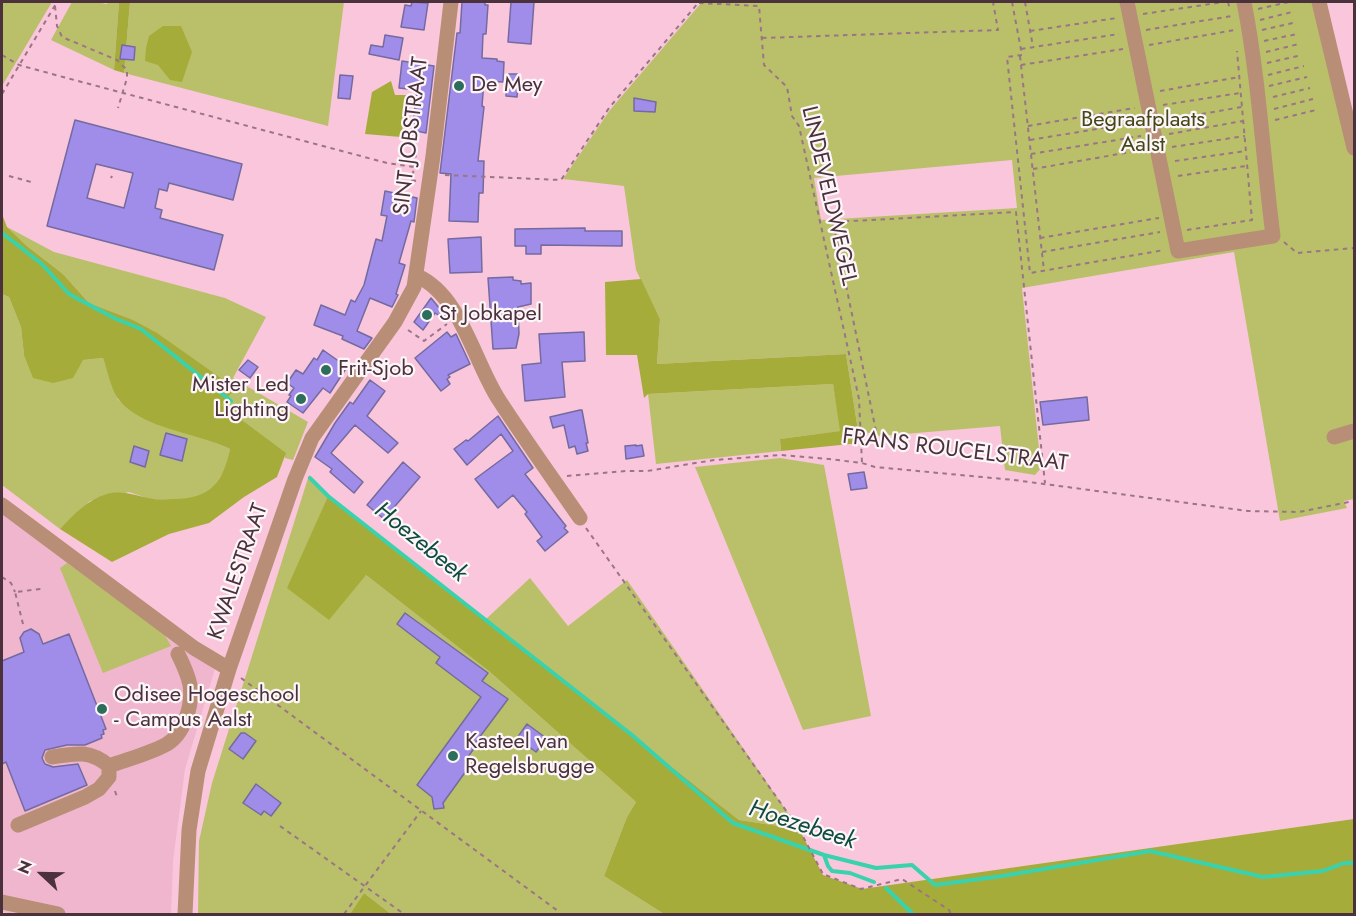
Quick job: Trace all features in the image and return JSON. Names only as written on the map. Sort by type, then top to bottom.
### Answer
[{"type":"street","name":"SINT JOBSTRAAT","points":[[417,276],[452,2]]},
{"type":"street","points":[[1319,2],[1354,148]]},
{"type":"street","points":[[1129,9],[1178,251],[1273,236],[1252,58]]},
{"type":"street","points":[[417,276],[437,288],[457,316],[497,398],[580,518]]},
{"type":"street","name":"KWALESTRAAT","points":[[185,915],[189,830],[198,771],[229,669],[306,449],[395,322],[409,298],[417,276]]},
{"type":"street","points":[[1334,437],[1354,431]]},
{"type":"street","points":[[2,505],[194,648],[229,669]]},
{"type":"street","points":[[109,766],[155,750],[169,743],[179,733],[186,717],[190,685],[178,654]]},
{"type":"street","points":[[52,757],[78,752],[94,756],[109,766]]},
{"type":"street","points":[[18,825],[99,789],[110,777],[109,766]]},
{"type":"street","points":[[2,902],[58,915]]},
{"type":"path","points":[[2,94],[57,2]]},
{"type":"path","name":"LINDEVELDWEGEL","points":[[430,174],[561,180],[609,108],[699,2],[759,6],[764,65],[787,87],[792,116],[799,126],[859,399],[862,463]]},
{"type":"path","points":[[762,38],[998,30],[993,2]]},
{"type":"path","points":[[1012,2],[1022,55],[1020,56],[1044,271]]},
{"type":"path","points":[[1025,2],[1033,47]]},
{"type":"path","points":[[1030,31],[1129,9],[1224,2]]},
{"type":"path","points":[[1228,2],[1252,58],[1313,99]]},
{"type":"path","points":[[1252,58],[1289,2]]},
{"type":"path","points":[[55,6],[57,26],[62,37],[117,60],[127,70],[118,108]]},
{"type":"path","points":[[1252,58],[1292,12]]},
{"type":"path","points":[[1252,58],[1293,23]]},
{"type":"path","points":[[1021,49],[1235,30],[1252,58],[1316,110]]},
{"type":"path","points":[[1252,58],[1297,33]]},
{"type":"path","points":[[1021,65],[1135,39],[1304,66]]},
{"type":"path","points":[[1040,238],[1252,220],[1236,42]]},
{"type":"path","points":[[1252,58],[1299,44]]},
{"type":"path","points":[[2,55],[19,65],[387,163],[414,167]]},
{"type":"path","points":[[1252,58],[1302,55]]},
{"type":"path","points":[[1020,56],[1007,57],[1030,273],[1177,248]]},
{"type":"path","points":[[1252,58],[1307,77]]},
{"type":"path","points":[[1252,58],[1310,88]]},
{"type":"path","points":[[1154,133],[1239,77]]},
{"type":"path","points":[[1154,133],[1241,93]]},
{"type":"path","points":[[1033,169],[1242,108]]},
{"type":"path","points":[[1031,154],[1154,133],[1243,121]]},
{"type":"path","points":[[1028,126],[1245,136]]},
{"type":"path","points":[[1154,133],[1247,166]]},
{"type":"path","points":[[1030,140],[1154,133],[1246,151]]},
{"type":"path","points":[[9,176],[35,183]]},
{"type":"path","points":[[876,431],[833,222],[1016,212],[1046,484]]},
{"type":"path","points":[[1042,252],[1172,226]]},
{"type":"path","points":[[1273,236],[1297,253],[1354,248]]},
{"type":"path","points":[[395,322],[424,341],[457,316]]},
{"type":"path","name":"FRANS ROUCELSTRAAT","points":[[549,473],[573,477],[647,471],[714,460],[781,455],[1046,484],[1248,511],[1299,512],[1354,501]]},
{"type":"path","points":[[580,518],[594,542],[799,829],[823,874],[861,889],[902,879],[949,910],[951,915]]},
{"type":"path","points":[[2,577],[11,583],[23,624]]},
{"type":"path","points":[[15,592],[41,589]]},
{"type":"path","points":[[229,669],[558,911]]},
{"type":"path","points":[[344,915],[421,811]]},
{"type":"path","points":[[280,826],[404,915]]},
{"type":"shaded area","points":[[119,2],[130,2],[124,73],[114,70]]},
{"type":"shaded area","points":[[163,26],[181,26],[192,52],[182,82],[170,80],[158,65],[145,61],[149,36]]},
{"type":"shaded area","points":[[391,81],[395,95],[408,95],[401,137],[365,134],[372,92]]},
{"type":"shaded area","points":[[2,214],[7,227],[63,274],[89,303],[131,319],[157,333],[235,388],[222,405],[286,453],[277,477],[244,497],[209,523],[169,534],[112,562],[60,529],[87,504],[107,494],[133,494],[151,499],[184,499],[204,493],[212,488],[223,472],[230,449],[157,424],[131,411],[120,401],[115,392],[103,358],[83,360],[73,378],[53,383],[33,378],[24,355],[21,327],[9,297],[2,294]]},
{"type":"shaded area","points":[[641,279],[660,319],[657,364],[846,354],[860,443],[781,451],[780,439],[840,431],[833,384],[648,394],[644,398],[637,355],[606,355],[605,282]]},
{"type":"shaded area","points":[[328,496],[739,820],[799,829],[823,875],[862,889],[1354,819],[1354,914],[664,914],[604,876],[627,817],[636,802],[490,672],[366,575],[329,620],[287,588]]},
{"type":"shaded area","name":"Odisee Hogeschool - Campus Aalst","points":[[2,497],[198,642],[219,655],[185,769],[173,861],[171,914],[15,914],[2,912]]},
{"type":"shaded area","points":[[364,893],[391,914],[350,914]]},
{"type":"green space","points":[[2,2],[52,2],[2,86]]},
{"type":"green space","points":[[72,2],[106,4],[119,2],[114,70],[51,40]]},
{"type":"green space","points":[[130,2],[344,2],[328,126],[124,73]]},
{"type":"green space","name":"Begraafplaats Aalst","points":[[702,2],[1324,2],[1354,127],[1354,499],[1344,501],[1347,508],[1280,521],[1234,252],[1022,288],[1041,468],[1035,475],[1005,470],[1000,426],[880,436],[858,430],[846,354],[657,364],[660,319],[636,270],[624,186],[563,179],[610,110]],"holes":[[[1012,160],[1017,208],[821,220],[814,178]]]},
{"type":"green space","points":[[7,227],[54,252],[225,298],[266,317],[233,378],[308,422],[293,460],[285,458],[285,453],[222,405],[234,387],[131,319],[89,303],[63,274]]},
{"type":"green space","points":[[2,294],[9,297],[21,327],[24,355],[83,360],[103,358],[118,400],[230,449],[227,467],[214,486],[204,494],[190,499],[150,499],[129,492],[90,501],[60,529],[2,485]]},
{"type":"green space","points":[[833,384],[841,431],[780,439],[781,451],[656,464],[648,394]]},
{"type":"green space","points":[[780,458],[824,465],[871,716],[803,730],[695,467]]},
{"type":"green space","points":[[309,475],[328,496],[288,588],[366,575],[490,672],[636,802],[627,817],[604,876],[664,914],[391,914],[364,893],[350,914],[198,914],[199,841],[212,783]]},
{"type":"green space","points":[[67,563],[162,630],[171,646],[103,673],[60,568]]},
{"type":"green space","points":[[530,578],[568,626],[627,580],[799,829],[739,820],[485,620]]},
{"type":"building","points":[[412,2],[428,3],[424,30],[401,27],[405,5],[411,6]]},
{"type":"building","points":[[462,2],[485,2],[485,5],[488,5],[482,58],[504,62],[503,82],[484,81],[482,106],[484,107],[478,161],[484,161],[483,193],[479,193],[478,222],[449,221],[451,174],[440,173],[457,33],[460,33]]},
{"type":"building","points":[[511,2],[534,2],[531,44],[508,42]]},
{"type":"building","points":[[385,35],[403,38],[399,60],[369,54],[371,45],[383,47]]},
{"type":"building","points":[[122,45],[135,47],[134,60],[120,59]]},
{"type":"building","points":[[402,61],[434,66],[426,133],[412,130],[417,90],[399,88]]},
{"type":"building","points":[[507,74],[519,74],[517,97],[506,96]]},
{"type":"building","points":[[340,75],[353,76],[350,99],[338,98]]},
{"type":"building","points":[[634,98],[656,102],[655,112],[634,111]]},
{"type":"building","points":[[75,120],[242,164],[233,200],[169,183],[167,191],[159,189],[155,208],[162,210],[160,218],[223,235],[214,270],[47,226]],"holes":[[[96,164],[133,173],[124,208],[87,198]]]},
{"type":"building","points":[[385,191],[417,198],[414,222],[411,221],[399,263],[405,265],[396,294],[398,295],[392,307],[370,298],[357,331],[372,338],[364,349],[342,339],[343,336],[314,325],[321,305],[345,315],[351,300],[355,302],[364,285],[376,239],[382,241],[387,216],[381,215]]},
{"type":"building","points":[[585,228],[585,231],[622,231],[622,246],[541,245],[541,254],[526,254],[526,246],[515,246],[515,229]]},
{"type":"building","points":[[481,237],[482,272],[450,273],[448,239]]},
{"type":"building","points":[[513,277],[513,280],[521,281],[521,284],[531,283],[531,304],[518,307],[519,334],[516,348],[493,349],[488,278]]},
{"type":"building","name":"St Jobkapel","points":[[431,298],[447,321],[435,313],[423,330],[414,322]]},
{"type":"building","points":[[447,332],[451,337],[456,334],[470,364],[448,375],[450,377],[447,379],[450,384],[441,391],[415,358]]},
{"type":"building","points":[[584,332],[585,361],[562,362],[565,397],[525,401],[522,365],[541,363],[539,334]]},
{"type":"building","points":[[323,350],[347,367],[330,393],[323,388],[303,413],[287,402],[294,388],[287,383],[296,370],[303,374]]},
{"type":"building","points":[[248,360],[258,367],[250,378],[239,370]]},
{"type":"building","points":[[370,380],[385,391],[367,416],[398,443],[388,453],[355,425],[331,453],[363,482],[354,493],[330,472],[332,469],[315,457],[350,402],[353,404]]},
{"type":"building","points":[[1087,397],[1089,420],[1043,425],[1040,402]]},
{"type":"building","points":[[582,410],[588,451],[577,454],[575,446],[569,448],[564,425],[553,428],[550,417]]},
{"type":"building","points":[[498,416],[533,468],[525,474],[566,526],[564,528],[568,532],[545,551],[537,541],[542,537],[525,514],[527,512],[513,495],[498,508],[475,479],[513,451],[501,434],[467,465],[454,449],[466,440],[468,441]]},
{"type":"building","points":[[166,433],[187,439],[182,461],[160,455]]},
{"type":"building","points":[[642,445],[644,456],[626,459],[625,446]]},
{"type":"building","points":[[134,446],[149,451],[145,467],[130,462]]},
{"type":"building","points":[[403,462],[420,477],[384,519],[367,505]]},
{"type":"building","points":[[864,472],[867,488],[851,490],[848,474]]},
{"type":"building","name":"Kasteel van Regelsbrugge","points":[[405,613],[488,673],[482,681],[508,699],[473,746],[475,747],[465,761],[466,771],[443,803],[444,808],[434,809],[432,797],[417,785],[481,697],[436,663],[440,657],[397,624]]},
{"type":"building","points":[[31,629],[39,634],[43,644],[69,634],[106,729],[103,730],[102,738],[85,745],[67,745],[45,750],[42,758],[45,764],[53,767],[78,764],[87,785],[25,811],[6,762],[2,764],[2,661],[24,652],[20,638],[24,632]]},
{"type":"building","points":[[527,724],[546,738],[536,752],[517,738]]},
{"type":"building","points":[[241,733],[245,733],[256,741],[243,759],[229,749]]},
{"type":"building","points":[[256,784],[281,803],[271,816],[264,811],[261,815],[243,803]]},
{"type":"waterway","name":"Hoezebeek","points":[[2,233],[42,264],[69,294],[114,318],[141,329],[231,401]]},
{"type":"waterway","name":"Hoezebeek","points":[[310,478],[328,496],[632,735],[733,823],[824,855],[876,868],[912,865],[935,885],[1150,851],[1263,877],[1323,871],[1344,863],[1354,863]]},
{"type":"waterway","points":[[824,855],[832,871],[850,873],[874,882]]},
{"type":"waterway","points":[[886,888],[913,914]]},
{"type":"place","name":"De Mey","points":[[459,86]]},
{"type":"place","name":"St Jobkapel","points":[[427,315]]},
{"type":"place","name":"Frit-Sjob","points":[[326,370]]},
{"type":"place","name":"Mister Led Lighting","points":[[301,399]]},
{"type":"place","name":"Odisee Hogeschool - Campus Aalst","points":[[102,709]]},
{"type":"place","name":"Kasteel van Regelsbrugge","points":[[453,756]]}]
